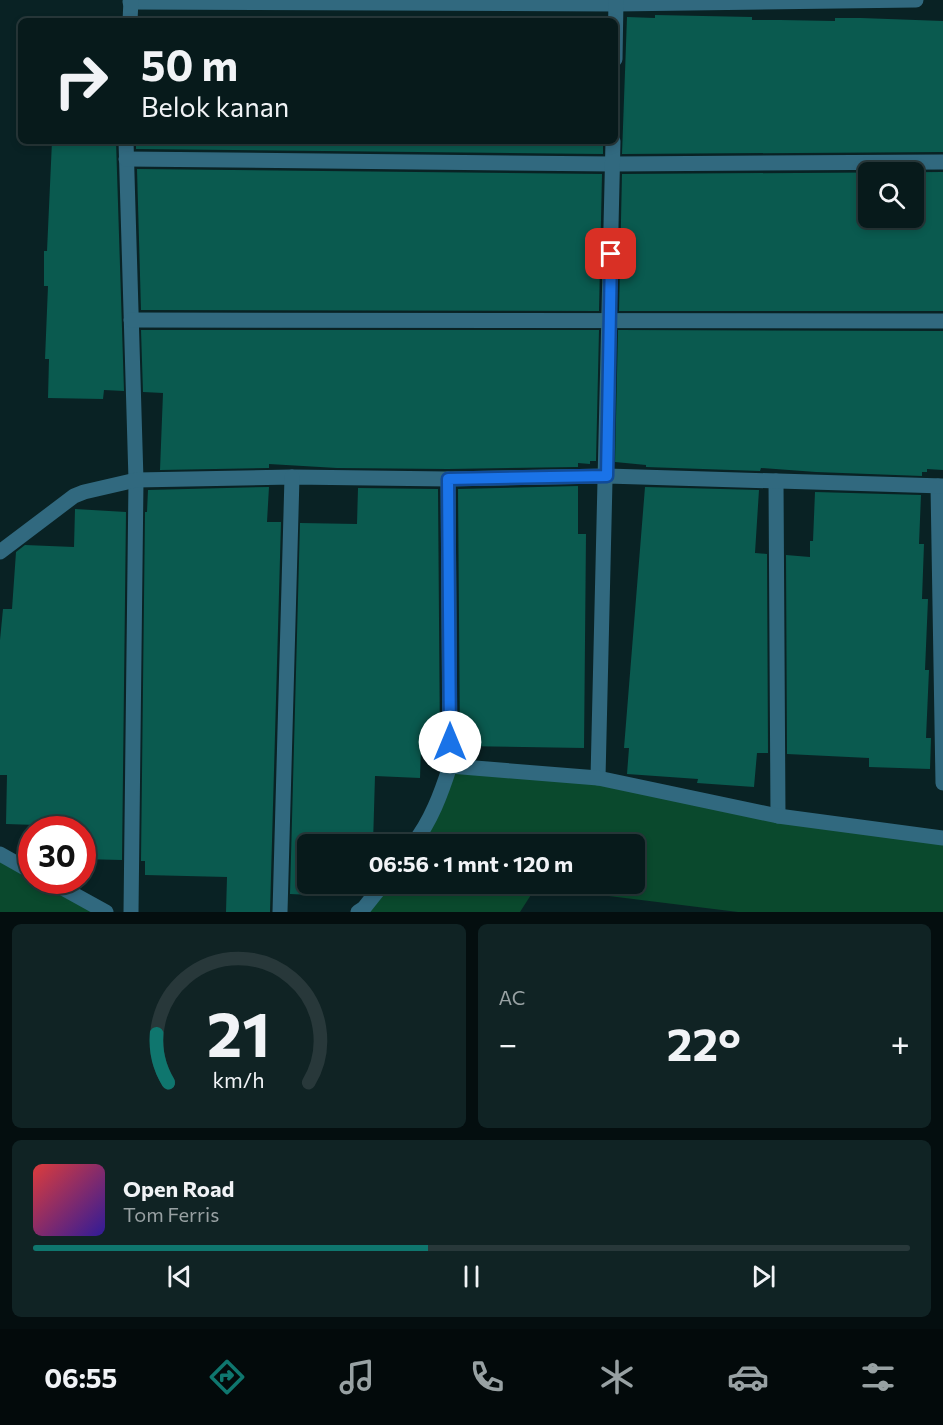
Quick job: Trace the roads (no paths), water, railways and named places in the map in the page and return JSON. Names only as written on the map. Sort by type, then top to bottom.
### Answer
[{"type":"street","points":[[130,18],[130,1],[916,0]]},
{"type":"street","points":[[616,2],[616,18]]},
{"type":"street","points":[[126,144],[136,480],[131,912]]},
{"type":"street","points":[[598,778],[607,476],[613,144]]},
{"type":"street","points":[[126,159],[613,164],[943,162]]},
{"type":"street","points":[[131,320],[943,321]]},
{"type":"street","points":[[0,552],[74,496],[136,480],[607,476],[940,486],[943,783]]},
{"type":"street","points":[[280,912],[292,477]]},
{"type":"street","points":[[420,834],[440,798],[450,766],[448,479]]},
{"type":"street","points":[[776,481],[778,816]]},
{"type":"street","points":[[450,766],[598,778],[778,816],[943,838]]},
{"type":"street","points":[[0,855],[18,865]]},
{"type":"street","points":[[73,894],[106,912]]},
{"type":"street","points":[[358,912],[375,894]]}]
